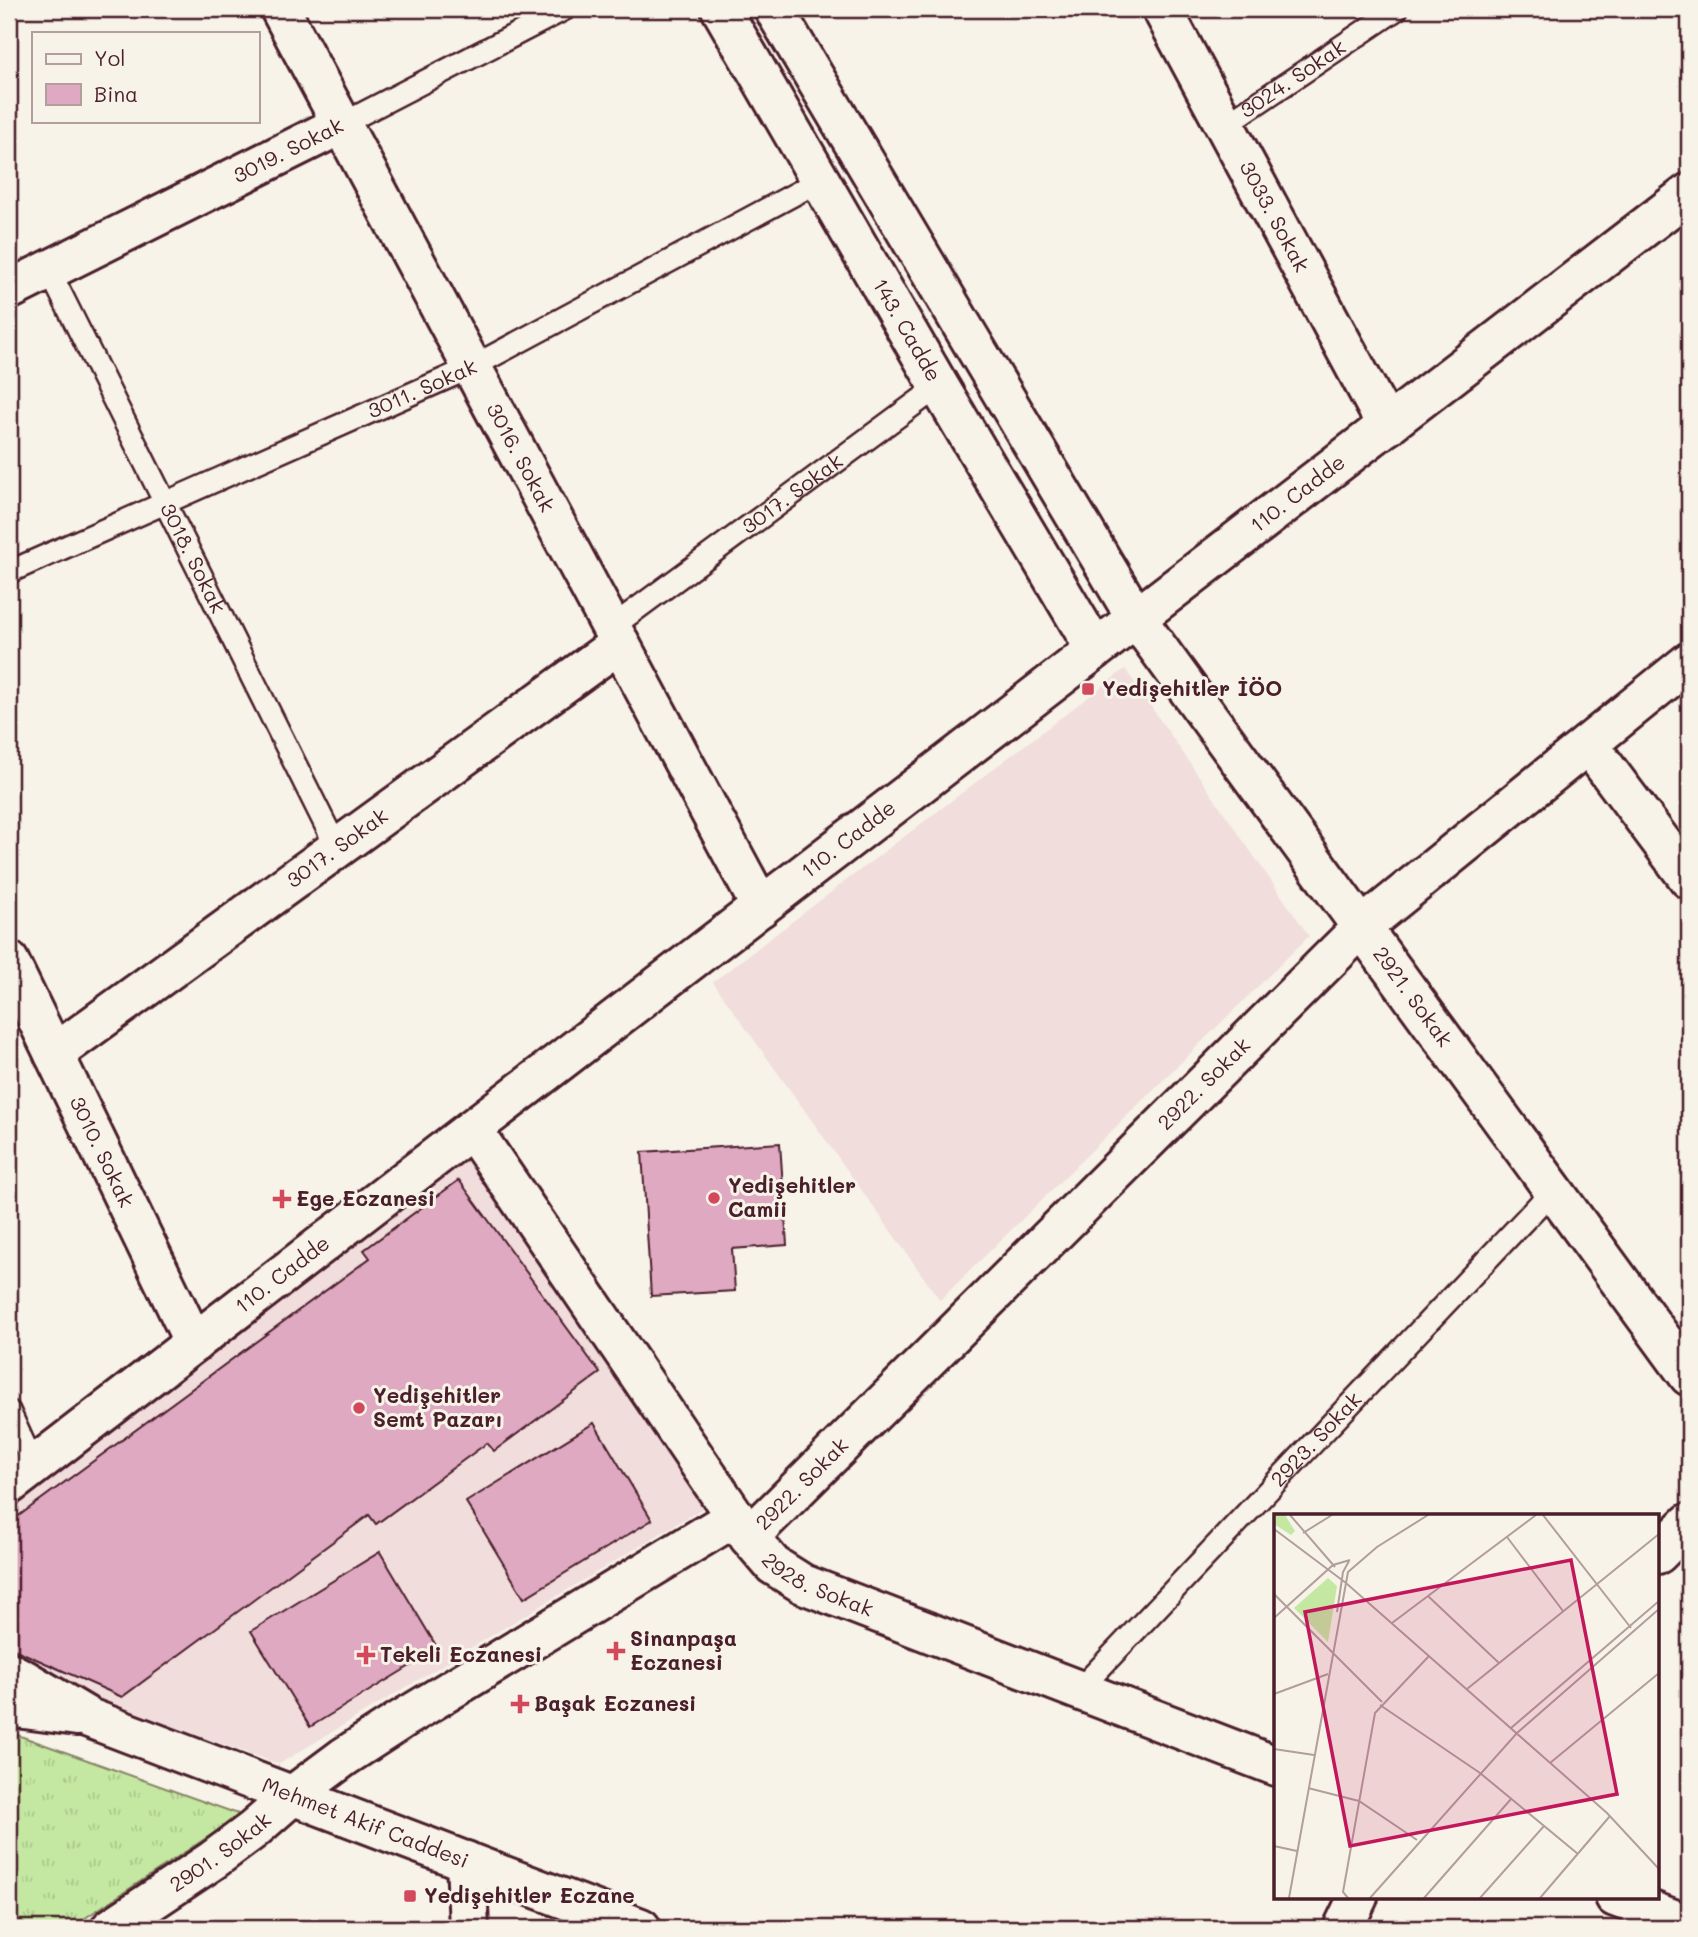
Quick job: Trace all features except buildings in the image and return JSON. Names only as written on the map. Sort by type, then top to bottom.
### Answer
[{"type":"street","name":"3016. Sokak","points":[[280,9],[761,907]]},
{"type":"street","name":"143. Cadde","points":[[721,9],[1095,649]]},
{"type":"street","points":[[774,9],[1136,618]]},
{"type":"street","name":"3033. Sokak","points":[[1162,9],[1387,426]]},
{"type":"street","name":"3019. Sokak","points":[[9,290],[342,124]]},
{"type":"street","name":"110. Cadde","points":[[22,1475],[1689,193]]},
{"type":"street","name":"2921. Sokak","points":[[1136,618],[1689,1376]]},
{"type":"street","name":"3017. Sokak","points":[[54,1054],[337,848],[616,635]]},
{"type":"street","name":"2922. Sokak","points":[[293,1795],[344,1757],[401,1720],[742,1527],[1362,927],[1689,662]]},
{"type":"street","points":[[1588,744],[1689,879]]},
{"type":"street","name":"3010. Sokak","points":[[9,961],[194,1343]]},
{"type":"street","name":"2928. Sokak","points":[[472,1129],[742,1527],[773,1565],[803,1584],[1274,1765]]},
{"type":"street","points":[[1660,1552],[1689,1523]]},
{"type":"street","name":"Mehmet Akif Caddesi","points":[[9,1672],[89,1718],[641,1928]]},
{"type":"street","name":"Mehmet Akif Caddesi","points":[[9,1707],[89,1718]]},
{"type":"street","name":"2901. Sokak","points":[[111,1928],[213,1860],[293,1795]]},
{"type":"street","points":[[466,1861],[469,1928]]},
{"type":"street","points":[[1343,1928],[1358,1898]]},
{"type":"street","points":[[1618,1898],[1689,1926]]},
{"type":"lane","name":"3019. Sokak","points":[[342,124],[565,9]]},
{"type":"lane","name":"3024. Sokak","points":[[1225,125],[1397,9]]},
{"type":"lane","name":"3011. Sokak","points":[[9,572],[472,367],[821,180]]},
{"type":"lane","name":"3018. Sokak","points":[[49,270],[337,848]]},
{"type":"lane","name":"3017. Sokak","points":[[616,635],[939,386]]},
{"type":"lane","name":"2923. Sokak","points":[[1079,1690],[1553,1190]]},
{"type":"lane","points":[[9,1411],[22,1475]]},
{"type":"shaded area","points":[[1125,669],[1309,936],[940,1300],[713,982]]},
{"type":"shaded area","points":[[467,1158],[706,1506],[279,1764],[92,1698],[9,1657],[9,1508]]},
{"type":"green space","points":[[9,1732],[241,1815],[70,1928],[9,1928]]},
{"type":"place","name":"Yedişehitler İÖO","points":[[1088,689]]},
{"type":"place","name":"Yedişehitler Camii","points":[[714,1198]]},
{"type":"place","name":"Ege Eczanesi","points":[[282,1199]]},
{"type":"place","name":"Yedişehitler Semt Pazarı","points":[[359,1408]]},
{"type":"place","name":"Sinanpaşa Eczanesi","points":[[616,1651]]},
{"type":"place","name":"Tekeli Eczanesi","points":[[366,1655]]},
{"type":"place","name":"Başak Eczanesi","points":[[520,1704]]},
{"type":"place","name":"Yedişehitler Eczane","points":[[410,1896]]}]
